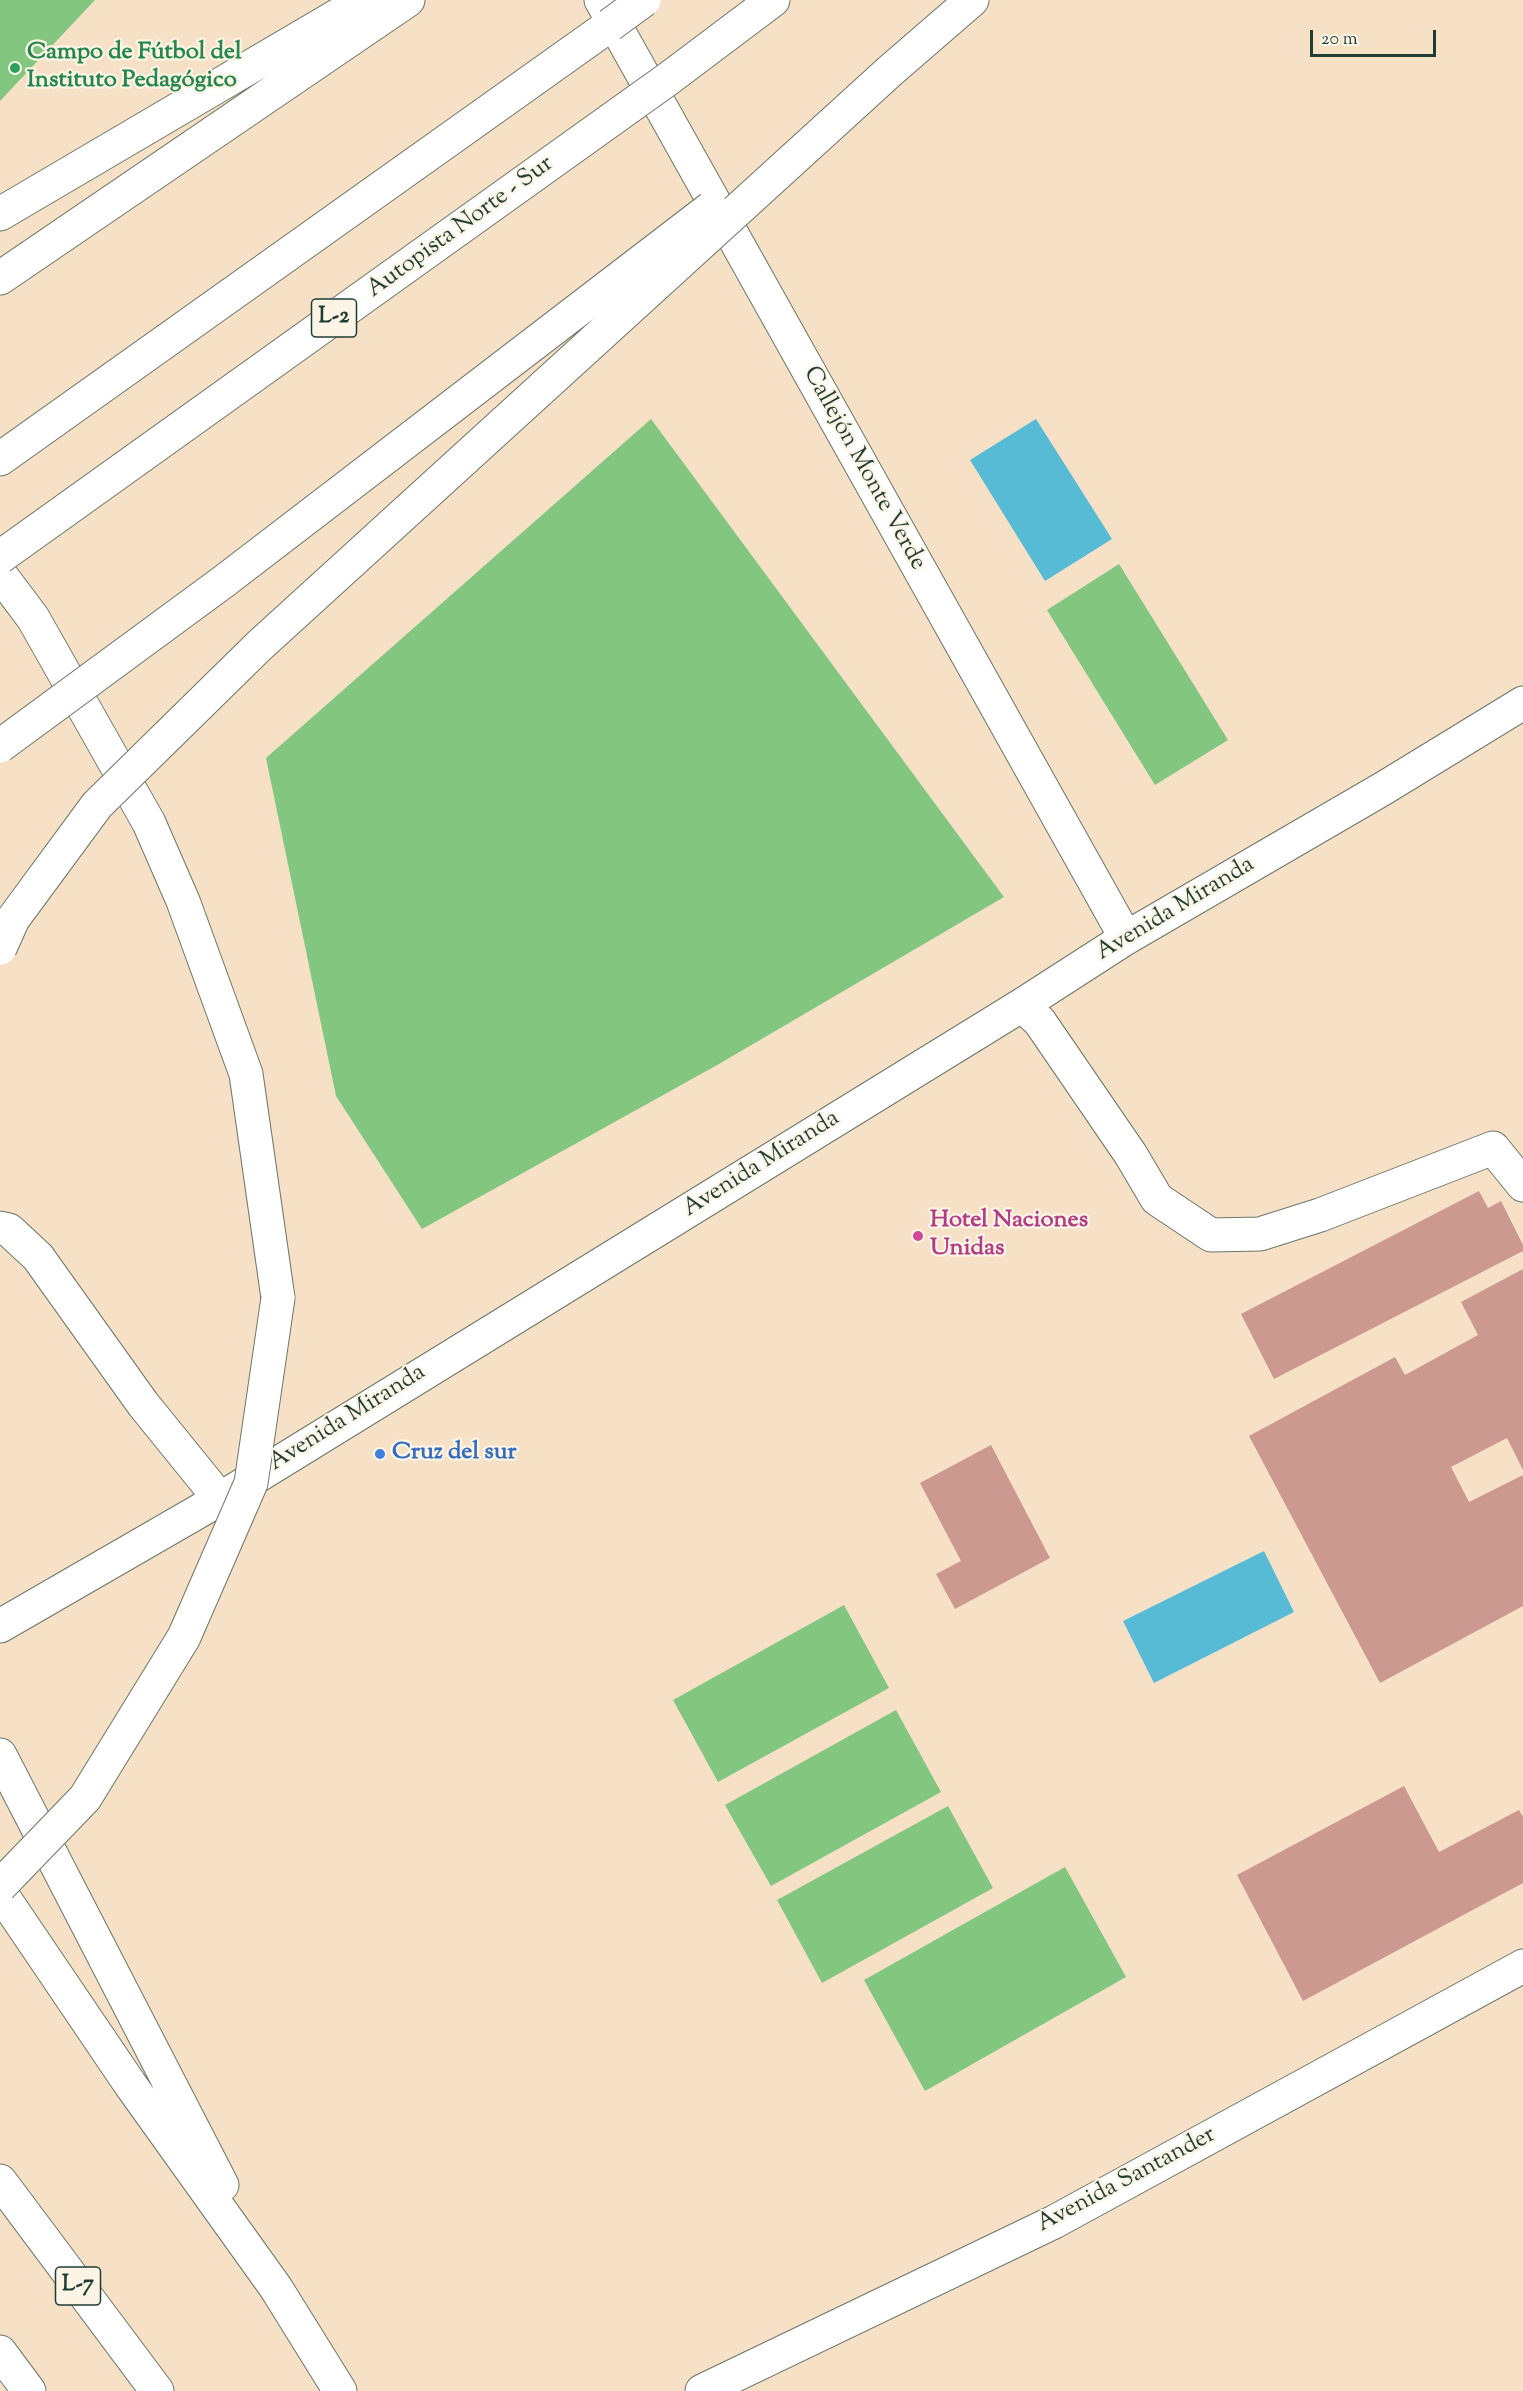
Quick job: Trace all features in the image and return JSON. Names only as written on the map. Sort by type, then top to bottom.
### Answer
[{"type":"main road","points":[[0,214],[364,0]]},
{"type":"main road","points":[[0,278],[408,0]]},
{"type":"main road","name":"Callejón Monte Verde","points":[[600,0],[1126,938]]},
{"type":"main road","points":[[0,459],[644,0]]},
{"type":"main road","name":"Autopista Norte - Sur","points":[[0,557],[668,79],[773,0]]},
{"type":"main road","points":[[0,948],[13,919],[97,805],[259,646],[890,70],[972,0]]},
{"type":"main road","points":[[0,746],[223,582],[890,70]]},
{"type":"main road","points":[[0,573],[33,618],[148,823],[183,901],[246,1074],[278,1298],[251,1483],[184,1637],[85,1798],[0,1886]]},
{"type":"main road","name":"Avenida Miranda","points":[[0,1626],[220,1499],[1022,1005],[1126,938],[1384,788],[1523,702]]},
{"type":"main road","points":[[1022,1005],[1040,1022],[1131,1155],[1157,1199],[1211,1235],[1260,1234],[1320,1215],[1493,1148],[1523,1185]]},
{"type":"main road","points":[[0,1228],[9,1230],[38,1257],[143,1404],[220,1499]]},
{"type":"main road","points":[[0,1755],[276,2288]]},
{"type":"main road","points":[[0,1892],[130,2084],[276,2288],[340,2391]]},
{"type":"main road","name":"Avenida Santander","points":[[712,2385],[1054,2222],[1523,1966]]},
{"type":"main road","name":"L-7","points":[[0,2181],[157,2391]]},
{"type":"main road","points":[[0,2352],[28,2391]]},
{"type":"green space","name":"Campo de Fútbol del Instituto Pedagógico","points":[[0,0],[95,0],[0,101]]},
{"type":"green space","points":[[651,419],[1004,897],[719,1064],[422,1229],[336,1096],[266,758]]},
{"type":"green space","points":[[1119,564],[1228,740],[1155,785],[1047,610]]},
{"type":"green space","points":[[844,1605],[889,1688],[718,1782],[673,1700]]},
{"type":"green space","points":[[896,1710],[941,1792],[771,1886],[725,1805]]},
{"type":"green space","points":[[948,1806],[993,1888],[822,1983],[777,1900]]},
{"type":"green space","points":[[1065,1867],[1126,1977],[925,2091],[864,1980]]},
{"type":"water","points":[[1036,419],[1112,539],[1045,581],[970,460]]},
{"type":"water","points":[[1264,1551],[1294,1612],[1154,1683],[1123,1621]]},
{"type":"building","points":[[1479,1191],[1488,1208],[1501,1201],[1523,1245],[1523,1251],[1274,1379],[1241,1314]]},
{"type":"building","points":[[1523,1269],[1523,1470],[1507,1438],[1451,1467],[1469,1502],[1523,1475],[1523,1606],[1380,1683],[1249,1436],[1395,1357],[1405,1375],[1478,1335],[1461,1302]]},
{"type":"building","points":[[991,1445],[1050,1558],[955,1609],[936,1574],[961,1561],[920,1483]]},
{"type":"building","points":[[1404,1786],[1439,1852],[1519,1810],[1523,1817],[1523,1883],[1303,2001],[1237,1875]]},
{"type":"place","name":"Campo de Fútbol del Instituto Pedagógico","points":[[15,68]]},
{"type":"place","name":"Hotel Naciones Unidas","points":[[918,1236]]},
{"type":"place","name":"Cruz del sur","points":[[380,1454]]}]
